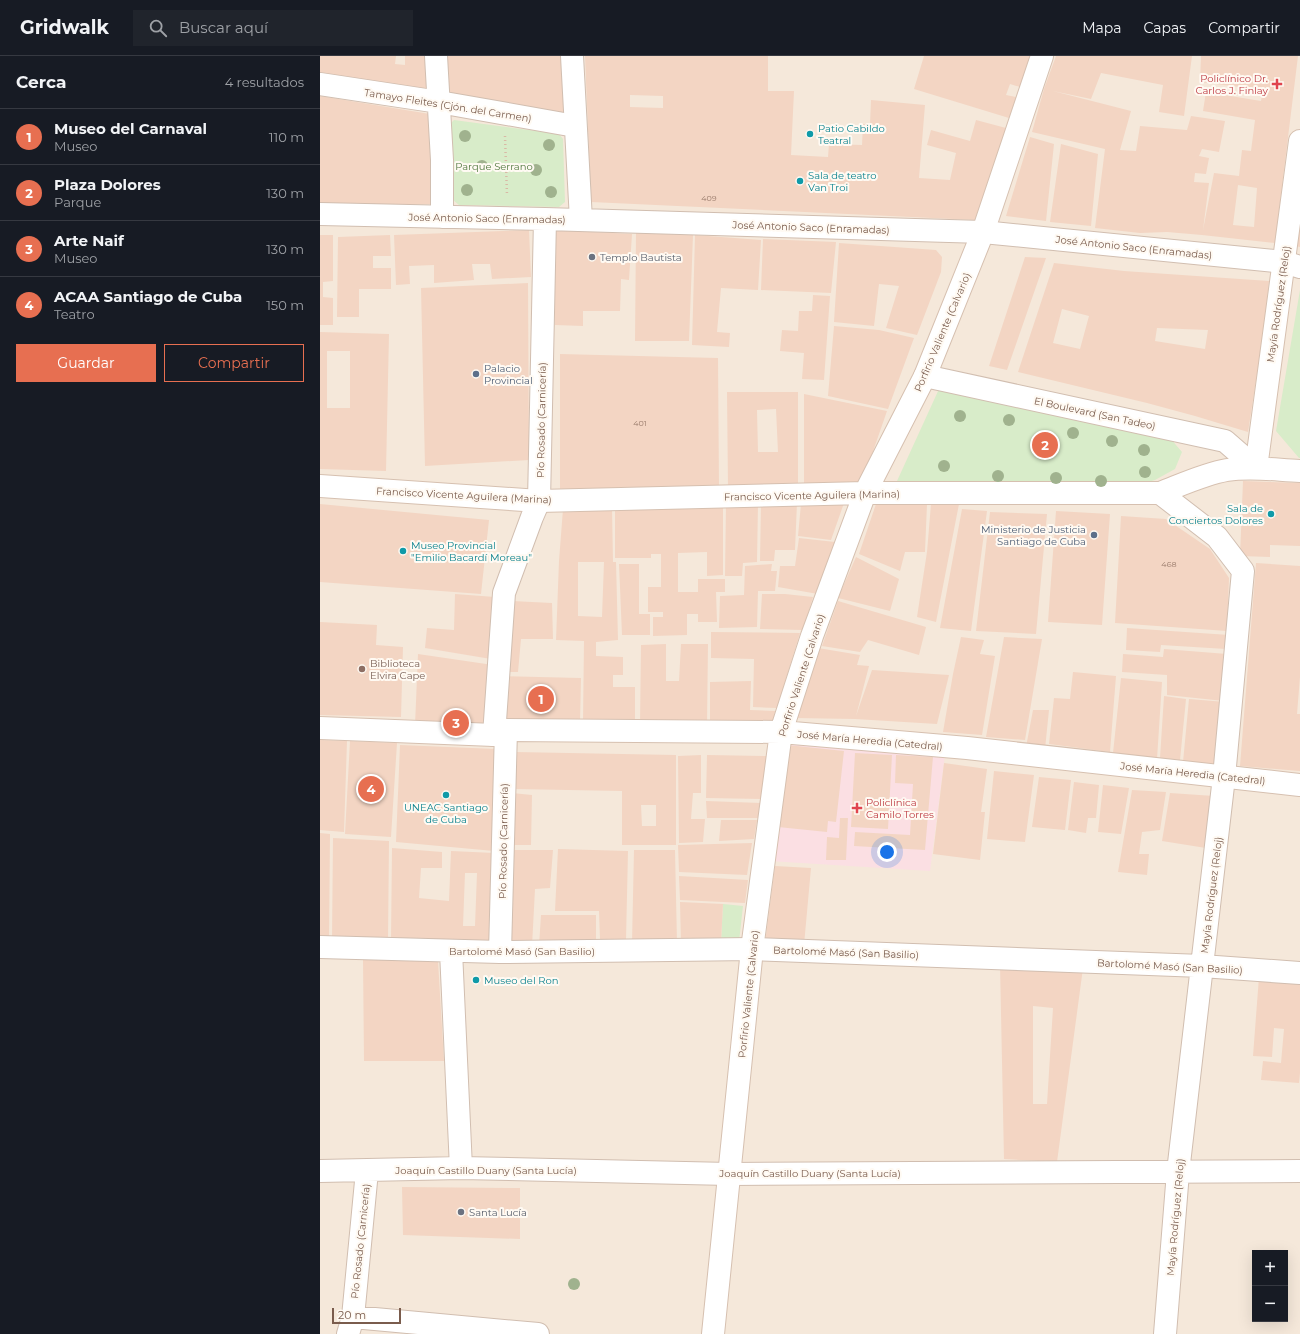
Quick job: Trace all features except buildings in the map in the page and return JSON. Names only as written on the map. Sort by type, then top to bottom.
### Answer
[{"type":"street","points":[[436,56],[439,102],[442,217]]},
{"type":"street","points":[[572,56],[581,220]]},
{"type":"street","name":"Porfirio Valiente (Calvario)","points":[[713,1334],[752,949],[781,732],[812,636],[865,493],[925,376],[983,232],[1042,56]]},
{"type":"street","name":"Tamayo Fleites (Cjón. del Carmen)","points":[[320,84],[439,102],[575,126]]},
{"type":"street","name":"Mayía Rodríguez (Reloj)","points":[[1256,468],[1292,264],[1300,141]]},
{"type":"street","name":"José Antonio Saco (Enramadas)","points":[[320,214],[983,232],[1292,264]]},
{"type":"street","name":"Pío Rosado (Carnicería)","points":[[500,952],[500,732],[504,593],[539,501],[545,219]]},
{"type":"street","name":"El Boulevard (San Tadeo)","points":[[925,376],[1225,441],[1256,468]]},
{"type":"street","name":"Francisco Vicente Aguilera (Marina)","points":[[320,486],[539,501],[865,493],[1160,492],[1227,470],[1256,468],[1300,471]]},
{"type":"street","name":"Mayía Rodríguez (Reloj)","points":[[1160,492],[1217,537],[1243,571],[1224,777],[1178,1172],[1165,1334]]},
{"type":"street","name":"José María Heredia (Catedral)","points":[[320,728],[500,732],[781,732],[967,748],[1300,785]]},
{"type":"street","name":"Bartolomé Masó (San Basilio)","points":[[320,947],[500,952],[752,949],[1202,966],[1300,973]]},
{"type":"street","points":[[451,951],[461,1168]]},
{"type":"street","name":"Joaquín Castillo Duany (Santa Lucía)","points":[[320,1171],[461,1168],[729,1174],[1300,1171]]},
{"type":"street","name":"Pío Rosado (Carnicería)","points":[[350,1325],[367,1170]]},
{"type":"street","points":[[350,1325],[538,1334]]},
{"type":"path","points":[[505,131],[508,218]]},
{"type":"path","points":[[505,135],[512,136]]},
{"type":"shaded area","points":[[320,56],[1300,56],[1300,1334],[320,1334]]},
{"type":"shaded area","name":"Policlínica Camilo Torres","points":[[785,742],[945,755],[930,871],[769,861]]},
{"type":"green space","name":"Parque Serrano","points":[[454,120],[559,134],[563,139],[565,202],[559,207],[459,205],[453,200],[449,125]]},
{"type":"green space","points":[[1300,290],[1300,458],[1299,458],[1276,431]]},
{"type":"green space","points":[[939,389],[1170,438],[1182,452],[1175,469],[1155,480],[1129,488],[897,481]]},
{"type":"green space","points":[[723,904],[743,906],[739,942],[721,942]]},
{"type":"place","name":"Policlínico Dr. Carlos J. Finlay","points":[[1277,84]]},
{"type":"place","name":"Patio Cabildo Teatral","points":[[810,134]]},
{"type":"place","name":"Sala de teatro Van Troi","points":[[800,181]]},
{"type":"place","name":"Templo Bautista","points":[[592,257]]},
{"type":"place","name":"Palacio Provincial","points":[[476,374]]},
{"type":"place","name":"Plaza Dolores","points":[[1045,445]]},
{"type":"place","name":"Sala de Conciertos Dolores","points":[[1271,514]]},
{"type":"place","name":"Ministerio de Justicia Santiago de Cuba","points":[[1094,535]]},
{"type":"place","name":"Museo Provincial \"Emilio Bacardí Moreau\"","points":[[403,551]]},
{"type":"place","name":"Biblioteca Elvira Cape","points":[[362,669]]},
{"type":"place","name":"Museo del Carnaval","points":[[541,699]]},
{"type":"place","name":"Arte Naif","points":[[456,723]]},
{"type":"place","name":"ACAA Santiago de Cuba","points":[[371,789]]},
{"type":"place","name":"UNEAC Santiago de Cuba","points":[[446,795]]},
{"type":"place","name":"Policlínica Camilo Torres","points":[[857,808]]},
{"type":"place","name":"Museo del Ron","points":[[476,980]]},
{"type":"place","name":"Santa Lucía","points":[[461,1212]]}]
